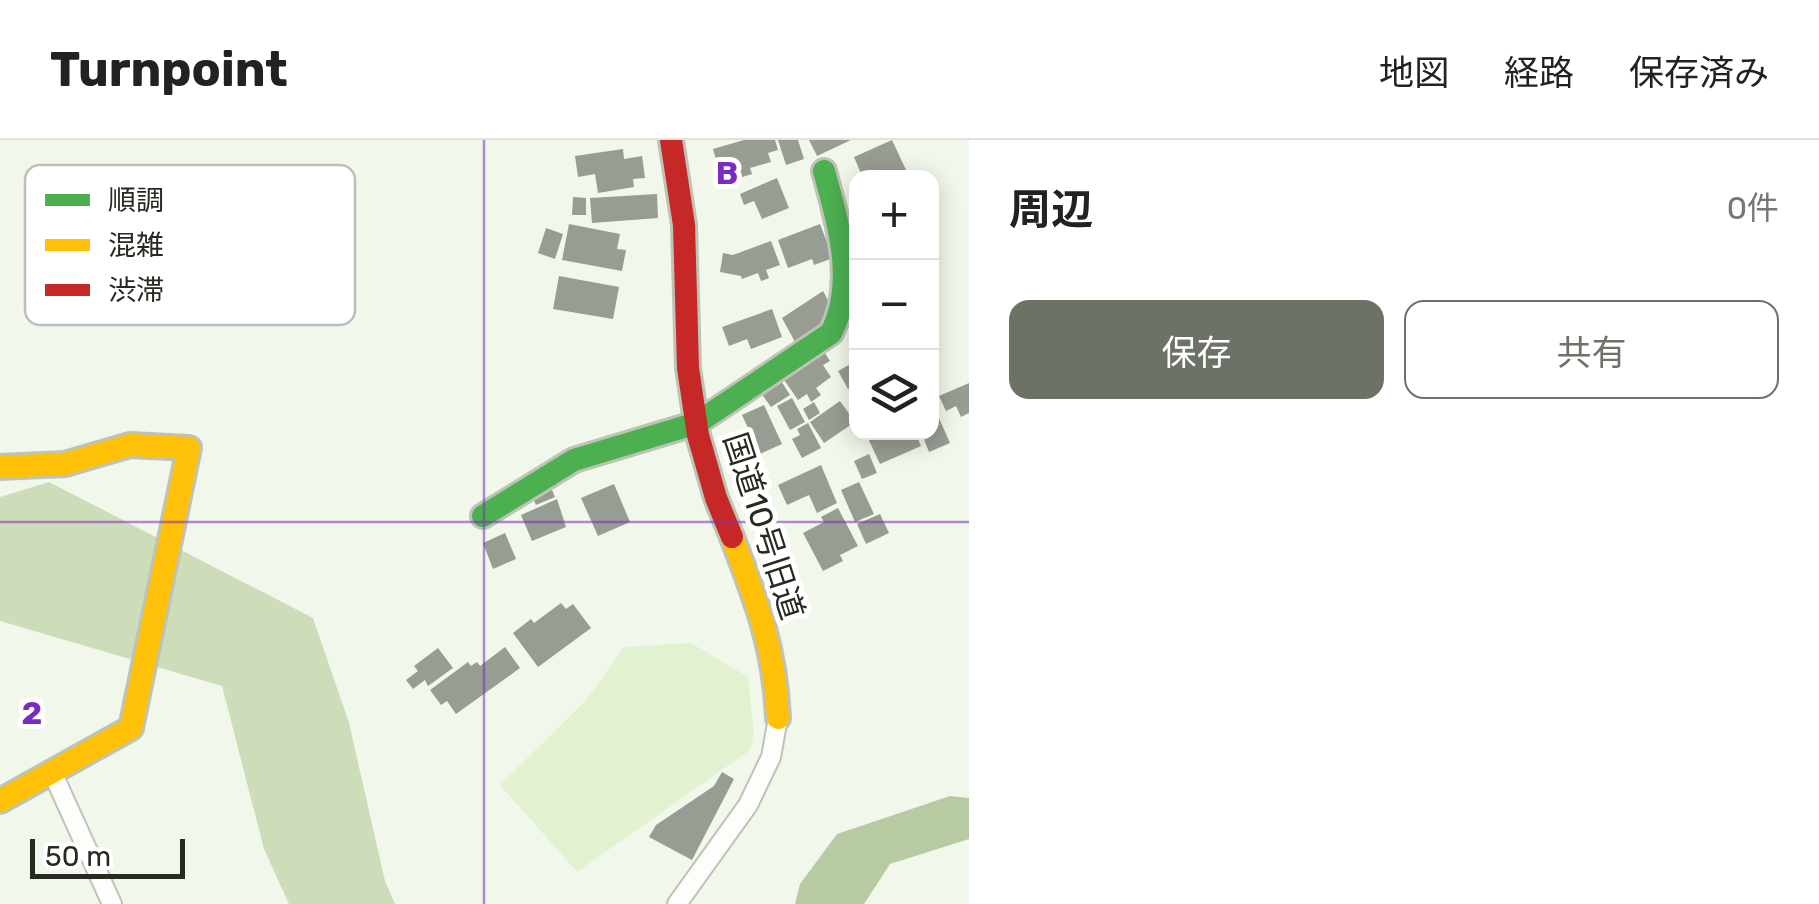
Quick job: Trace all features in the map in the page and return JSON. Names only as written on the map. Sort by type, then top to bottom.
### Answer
[{"type":"street","name":"国道10号旧道","points":[[670,140],[684,225],[688,368],[696,423],[716,498],[763,617],[776,672],[778,718],[770,757],[748,805],[686,901]]},
{"type":"street","points":[[483,516],[574,460],[696,423],[831,334],[840,322],[845,297],[837,218],[824,170]]},
{"type":"street","points":[[0,467],[66,464],[130,445],[189,448],[131,728],[0,801]]},
{"type":"street","points":[[53,774],[112,904]]},
{"type":"shaded area","points":[[49,482],[313,618],[349,723],[385,881],[395,904],[289,904],[264,849],[222,686],[0,621],[0,497]]},
{"type":"shaded area","points":[[691,643],[748,677],[754,734],[749,751],[577,872],[500,785],[586,700],[624,647]]},
{"type":"shaded area","points":[[950,796],[969,798],[969,839],[890,864],[864,904],[795,904],[800,884],[837,834]]},
{"type":"building","points":[[744,140],[775,140],[778,150],[768,153],[771,162],[750,168],[752,174],[723,183],[713,149]]},
{"type":"building","points":[[778,140],[798,140],[804,159],[786,165]]},
{"type":"building","points":[[809,140],[851,140],[817,156]]},
{"type":"building","points":[[892,140],[906,170],[860,170],[854,157]]},
{"type":"building","points":[[623,149],[624,159],[642,156],[645,178],[633,179],[634,187],[598,193],[595,174],[578,177],[575,156]]},
{"type":"building","points":[[777,178],[789,208],[762,219],[754,201],[744,205],[740,194]]},
{"type":"building","points":[[657,194],[658,218],[592,223],[590,198]]},
{"type":"building","points":[[573,197],[586,198],[586,215],[572,215]]},
{"type":"building","points":[[569,224],[620,234],[617,249],[626,250],[622,271],[562,260]]},
{"type":"building","points":[[820,224],[833,258],[814,265],[812,259],[788,268],[778,240]]},
{"type":"building","points":[[546,228],[563,234],[555,259],[538,253]]},
{"type":"building","points":[[771,241],[780,265],[766,270],[769,278],[761,281],[758,273],[742,279],[720,272],[723,253],[733,255]]},
{"type":"building","points":[[559,276],[619,287],[613,319],[553,309]]},
{"type":"building","points":[[823,291],[836,315],[826,326],[795,342],[782,318]]},
{"type":"building","points":[[772,309],[782,337],[751,349],[747,339],[729,346],[722,327]]},
{"type":"building","points":[[823,350],[830,361],[823,365],[831,377],[816,388],[821,395],[811,402],[807,394],[798,400],[780,374]]},
{"type":"building","points":[[849,365],[848,389],[838,371]]},
{"type":"building","points":[[778,376],[790,395],[771,407],[758,389]]},
{"type":"building","points":[[969,383],[969,413],[961,417],[956,406],[946,411],[939,396]]},
{"type":"building","points":[[792,398],[805,422],[790,430],[777,406]]},
{"type":"building","points":[[840,401],[849,414],[849,426],[824,443],[810,422]]},
{"type":"building","points":[[814,402],[820,413],[809,420],[803,409]]},
{"type":"building","points":[[764,405],[782,444],[760,454],[742,415]]},
{"type":"building","points":[[939,418],[950,443],[929,452],[924,440],[939,440]]},
{"type":"building","points":[[808,423],[821,448],[802,458],[792,439],[800,435],[797,429]]},
{"type":"building","points":[[869,440],[918,440],[921,446],[880,464]]},
{"type":"building","points":[[869,454],[877,473],[862,479],[854,461]]},
{"type":"building","points":[[821,465],[837,503],[817,513],[809,495],[787,505],[778,485]]},
{"type":"building","points":[[859,482],[874,514],[855,522],[841,490]]},
{"type":"building","points":[[549,483],[555,497],[536,505],[530,491]]},
{"type":"building","points":[[614,484],[630,522],[598,536],[581,498]]},
{"type":"building","points":[[557,499],[566,527],[532,541],[521,515]]},
{"type":"building","points":[[838,508],[858,546],[840,555],[843,561],[823,571],[803,533],[824,522],[821,517]]},
{"type":"building","points":[[880,514],[889,533],[866,544],[857,524]]},
{"type":"building","points":[[505,533],[516,559],[493,569],[483,543]]},
{"type":"building","points":[[561,603],[566,609],[573,604],[591,628],[538,667],[513,633]]},
{"type":"building","points":[[505,647],[520,668],[456,714],[447,701],[441,705],[430,690],[468,662],[480,666]]},
{"type":"building","points":[[438,648],[453,668],[428,686],[425,680],[413,689],[406,680],[418,671],[414,666]]},
{"type":"building","points":[[722,772],[734,779],[692,860],[649,837],[656,825],[714,786]]},
{"type":"traffic: fast","points":[[483,516],[574,460],[697,423],[831,333],[839,314],[844,273],[824,171]]},
{"type":"traffic: slow","points":[[0,467],[65,464],[130,445],[189,448],[131,728],[0,801]]},
{"type":"traffic: slow","points":[[732,537],[769,647],[778,718]]},
{"type":"traffic: jam","points":[[671,140],[684,225],[688,368],[698,435],[732,537]]}]
